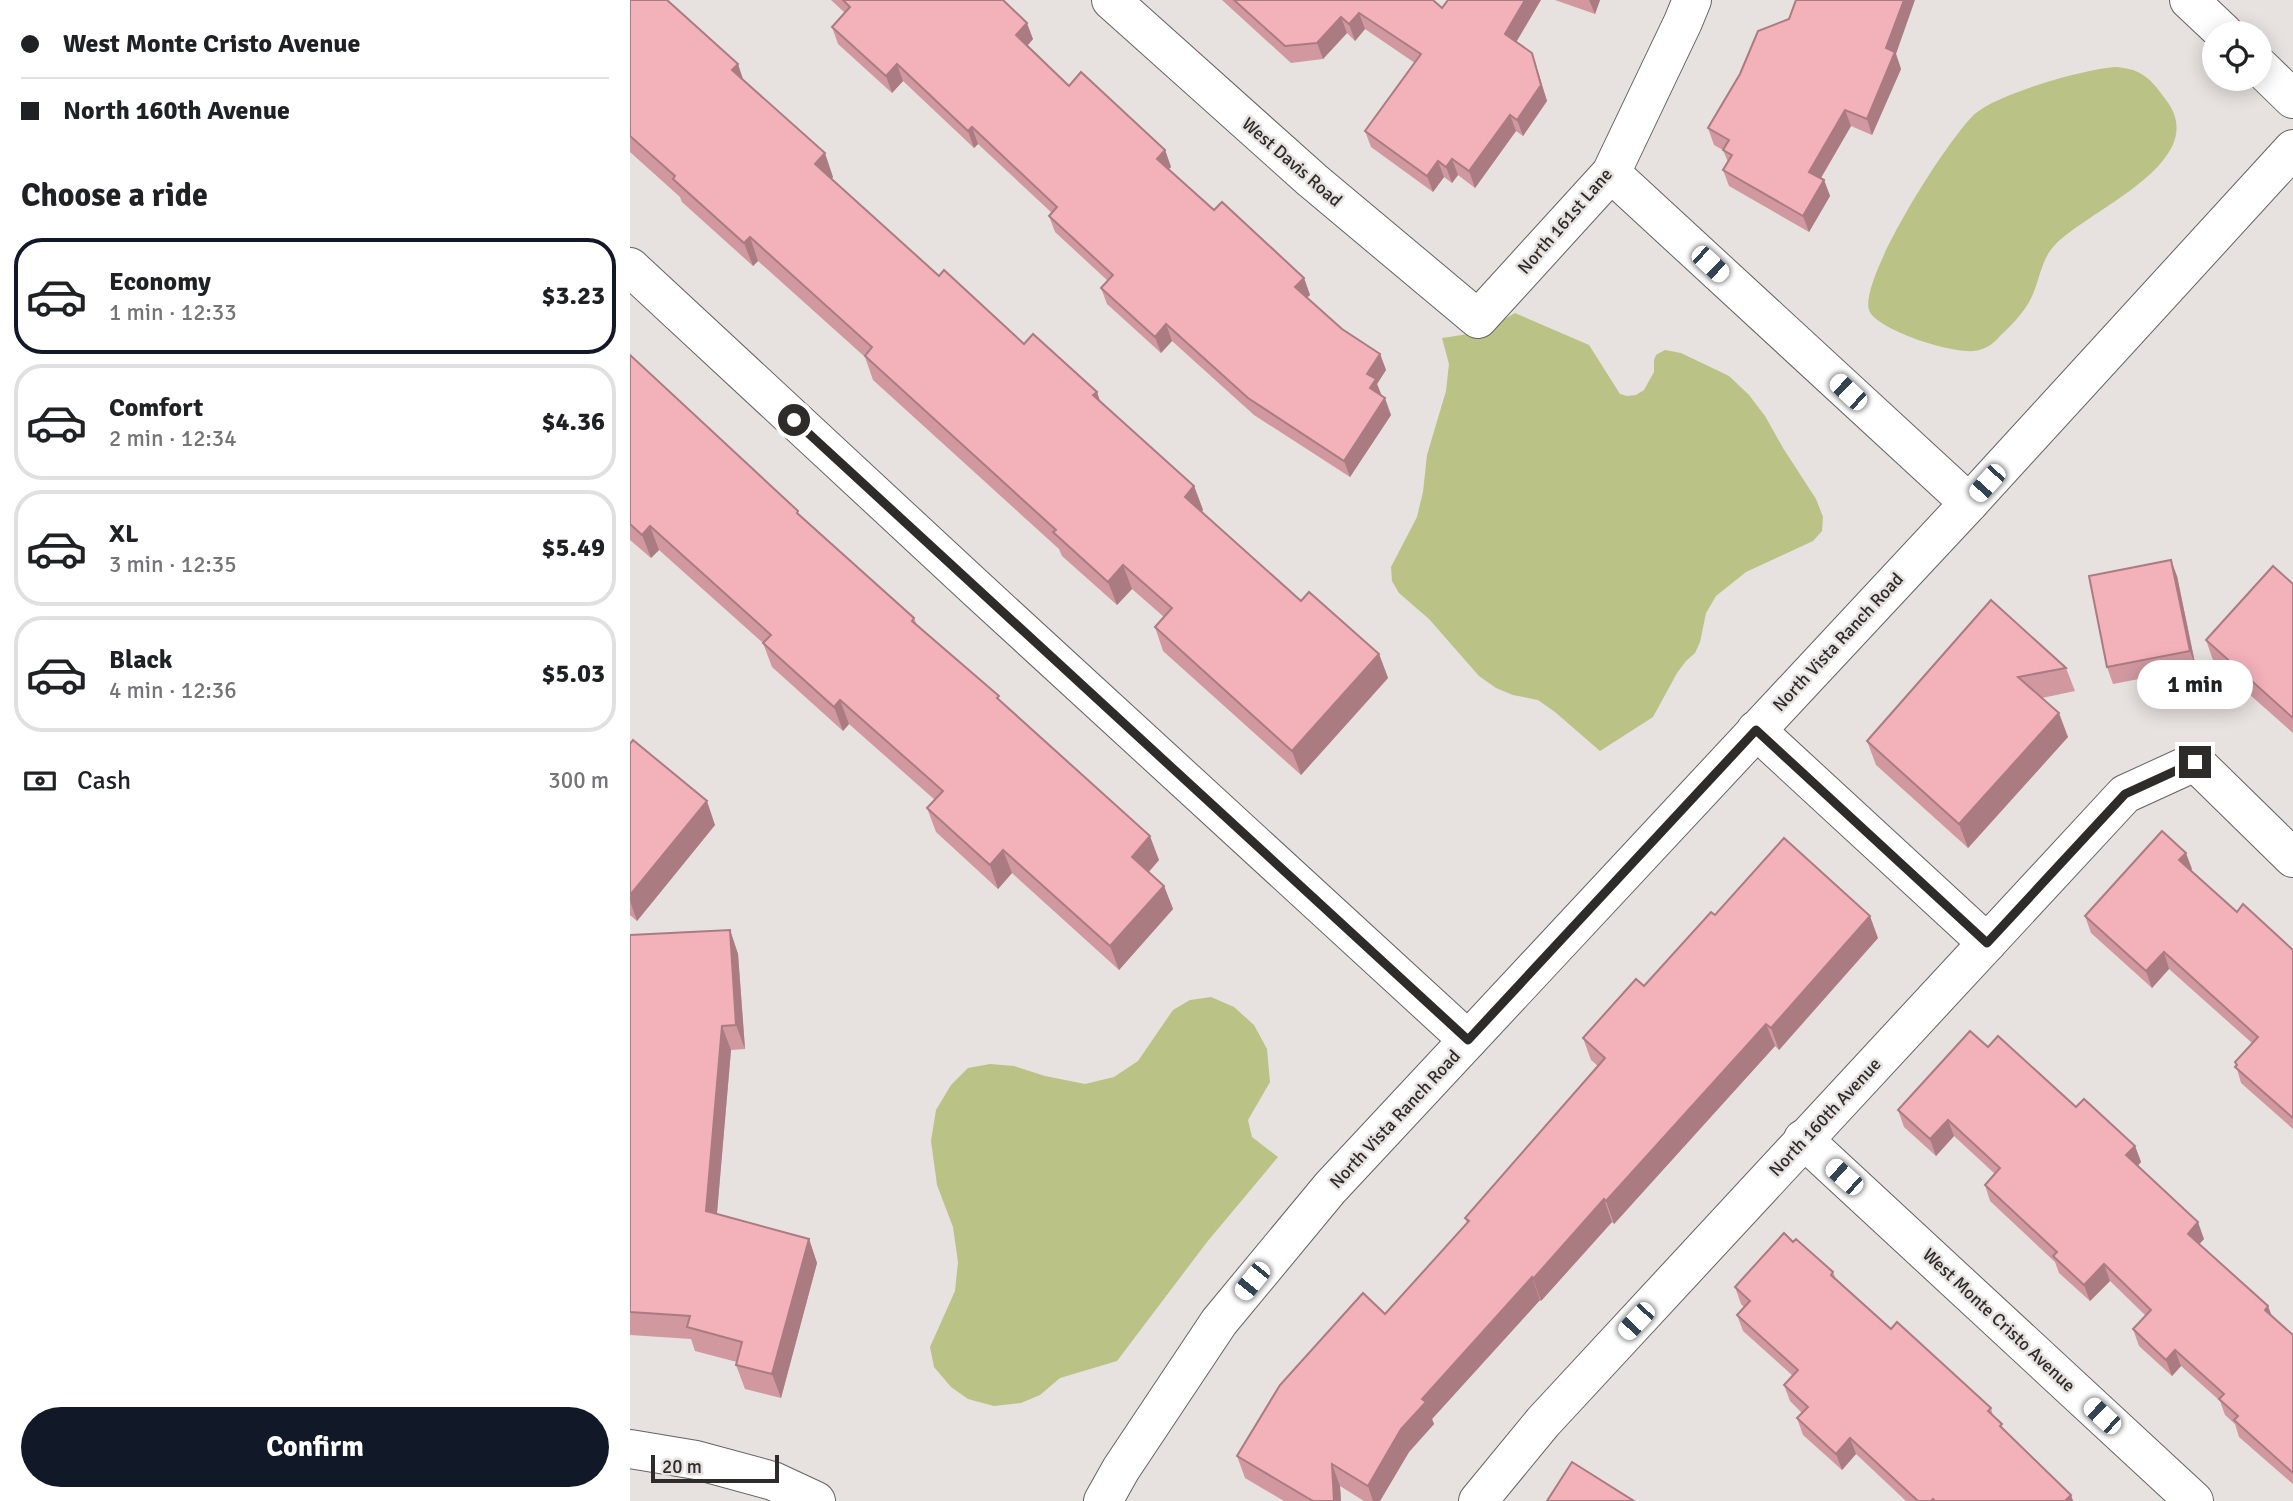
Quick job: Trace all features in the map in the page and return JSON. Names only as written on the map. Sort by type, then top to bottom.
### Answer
[{"type":"street","name":"West Davis Road","points":[[1111,0],[1312,180],[1478,319]]},
{"type":"street","name":"North 161st Lane","points":[[1478,319],[1611,173],[1692,0]]},
{"type":"street","points":[[2189,0],[2211,21]]},
{"type":"street","points":[[2272,79],[2293,99]]},
{"type":"street","name":"North Vista Ranch Road","points":[[1103,1501],[1121,1469],[1219,1322],[1330,1188],[1969,503],[2293,149]]},
{"type":"street","points":[[1611,173],[1969,503]]},
{"type":"street","points":[[630,267],[1468,1040]]},
{"type":"street","points":[[1756,730],[1987,943]]},
{"type":"street","name":"North 160th Avenue","points":[[1478,1501],[1543,1422],[2125,794],[2195,762],[2293,858]]},
{"type":"street","name":"West Monte Cristo Avenue","points":[[1803,1139],[2194,1501]]},
{"type":"street","points":[[630,1449],[696,1460],[772,1481],[816,1501]]},
{"type":"green space","points":[[2116,67],[2139,73],[2161,93],[2176,123],[2173,144],[2160,164],[2140,183],[2054,246],[2044,262],[2030,300],[2010,326],[1988,346],[1969,351],[1954,350],[1919,340],[1886,326],[1875,318],[1869,310],[1870,293],[1892,239],[1928,177],[1976,113],[1988,105],[2043,83]]},
{"type":"green space","points":[[1515,313],[1589,345],[1620,394],[1636,395],[1644,390],[1654,372],[1656,355],[1665,350],[1681,353],[1729,376],[1749,395],[1765,416],[1816,499],[1823,517],[1822,531],[1813,541],[1746,572],[1716,596],[1706,613],[1695,653],[1677,673],[1653,717],[1600,751],[1538,700],[1513,695],[1496,688],[1479,676],[1429,619],[1399,593],[1392,581],[1391,567],[1417,517],[1427,455],[1446,391],[1449,364],[1442,338],[1482,332]]},
{"type":"green space","points":[[1211,997],[1234,1007],[1254,1025],[1267,1049],[1270,1082],[1248,1120],[1252,1137],[1278,1157],[1207,1242],[1117,1361],[1060,1378],[1040,1395],[1021,1403],[994,1406],[968,1399],[951,1387],[934,1367],[930,1347],[955,1291],[958,1262],[953,1227],[937,1185],[931,1141],[936,1110],[951,1085],[968,1068],[990,1064],[1014,1066],[1085,1084],[1114,1077],[1138,1061],[1173,1010],[1190,1000]]},
{"type":"building","points":[[630,0],[667,0],[738,64],[732,70],[825,153],[815,164],[939,276],[944,270],[1024,344],[1033,334],[1097,392],[1093,395],[1194,486],[1185,497],[1301,601],[1309,592],[1379,654],[1292,751],[1155,627],[1172,608],[1123,565],[1108,582],[1053,532],[1056,530],[865,356],[872,347],[750,237],[744,243],[630,136]]},
{"type":"building","points":[[843,0],[1003,0],[1027,23],[1016,35],[1069,86],[1081,72],[1165,150],[1157,159],[1214,210],[1222,202],[1304,278],[1295,287],[1342,329],[1380,354],[1367,374],[1376,379],[1370,388],[1385,398],[1344,461],[1248,398],[1166,324],[1155,337],[1101,288],[1113,275],[1049,216],[1057,207],[972,127],[968,131],[897,64],[886,76],[832,27],[850,7]]},
{"type":"building","points":[[1234,0],[1433,0],[1442,8],[1448,0],[1525,0],[1505,34],[1532,53],[1541,85],[1517,120],[1510,115],[1469,171],[1452,159],[1446,167],[1438,161],[1427,176],[1365,131],[1421,54],[1359,13],[1349,24],[1341,17],[1317,43],[1285,46]]},
{"type":"building","points":[[1796,0],[1904,0],[1886,48],[1895,52],[1867,119],[1845,110],[1809,172],[1824,180],[1803,216],[1723,170],[1732,155],[1723,150],[1729,140],[1708,128],[1740,74],[1758,31],[1789,19]]},
{"type":"building","points":[[630,355],[798,511],[797,513],[914,618],[912,621],[999,696],[997,698],[1150,836],[1132,857],[1164,886],[1110,946],[1003,850],[990,865],[927,808],[943,791],[840,700],[834,707],[763,643],[771,635],[650,526],[642,535],[630,524]]},
{"type":"building","points":[[2171,560],[2190,651],[2107,667],[2089,576]]},
{"type":"building","points":[[2273,566],[2293,584],[2293,718],[2206,640]]},
{"type":"building","points":[[1991,600],[2066,668],[2018,677],[2059,713],[1959,824],[1867,741]]},
{"type":"building","points":[[633,740],[707,801],[630,895],[630,744]]},
{"type":"building","points":[[2162,831],[2186,853],[2179,860],[2237,912],[2243,904],[2293,950],[2293,1118],[2235,1067],[2235,1062],[2258,1037],[2164,952],[2146,971],[2085,916]]},
{"type":"building","points":[[1784,838],[1870,916],[1771,1028],[1766,1024],[1422,1399],[1426,1402],[1401,1429],[1368,1486],[1332,1464],[1334,1501],[1313,1501],[1237,1456],[1280,1385],[1363,1293],[1385,1314],[1469,1221],[1465,1218],[1605,1058],[1583,1038],[1636,979],[1644,986],[1711,912],[1715,915]]},
{"type":"building","points":[[730,930],[736,1025],[722,1026],[706,1211],[809,1239],[772,1374],[736,1365],[742,1342],[687,1327],[690,1316],[630,1312],[630,935]]},
{"type":"building","points":[[1970,1031],[1988,1047],[1998,1036],[2076,1107],[2084,1099],[2135,1146],[2126,1155],[2198,1222],[2188,1234],[2268,1306],[2265,1310],[2293,1335],[2293,1473],[2234,1420],[2238,1416],[2219,1399],[2224,1394],[2175,1350],[2166,1360],[2133,1329],[2151,1310],[2104,1264],[2084,1285],[2053,1256],[2057,1252],[1985,1185],[2000,1168],[1948,1120],[1930,1139],[1898,1110]]},
{"type":"building","points":[[1784,1233],[1793,1242],[1796,1239],[1833,1272],[1831,1275],[1891,1329],[1897,1322],[1991,1408],[1988,1411],[2002,1424],[2000,1426],[2071,1495],[2065,1501],[1918,1501],[1850,1438],[1836,1454],[1797,1418],[1808,1407],[1784,1385],[1798,1370],[1737,1315],[1750,1301],[1735,1287]]},
{"type":"building","points":[[1572,1462],[1634,1501],[1547,1501]]},
{"type":"route","points":[[794,420],[1468,1040],[1756,730],[1987,943],[2125,794],[2195,762]]}]
